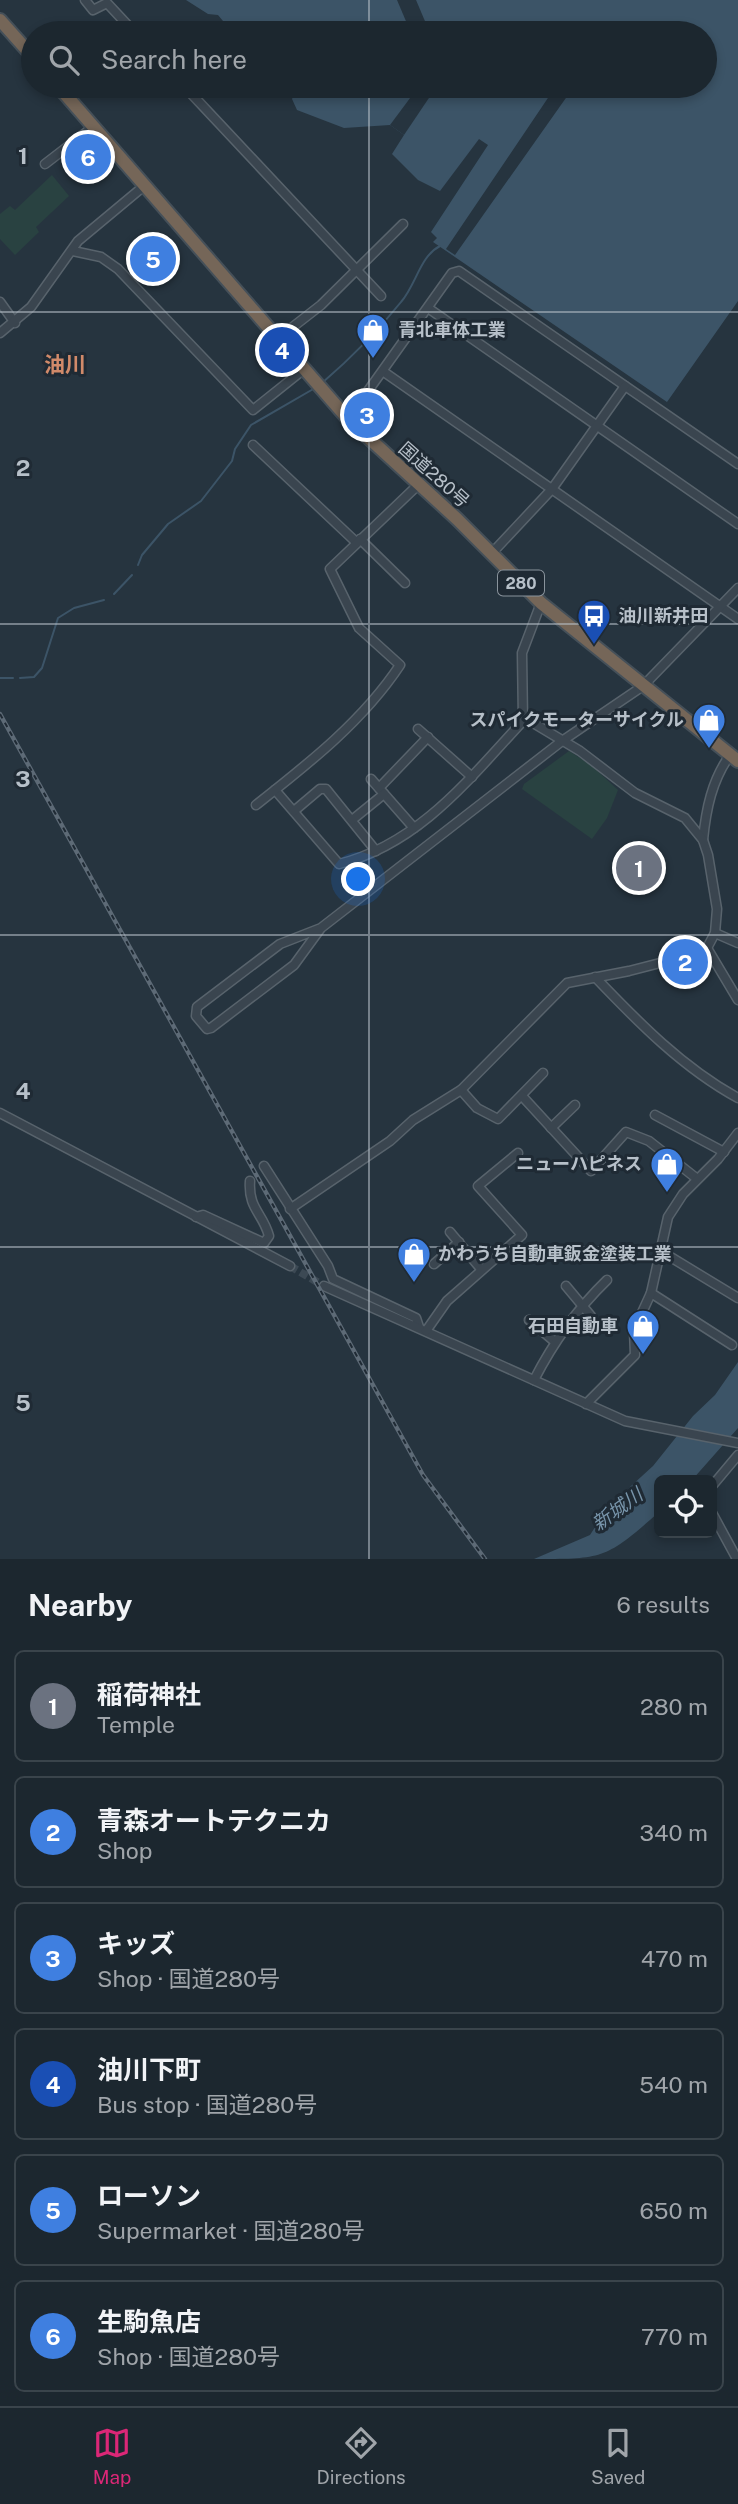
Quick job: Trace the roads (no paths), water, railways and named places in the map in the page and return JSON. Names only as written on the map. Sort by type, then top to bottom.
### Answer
[{"type":"highway","points":[[0,20],[21,44]]},
{"type":"highway","name":"国道280号","points":[[68,98],[276,340],[348,419],[492,553],[541,603],[734,758]]},
{"type":"street","points":[[85,0],[93,10],[107,3],[124,21]]},
{"type":"street","points":[[195,98],[381,296]]},
{"type":"street","points":[[45,164],[93,127]]},
{"type":"street","points":[[0,333],[31,307],[78,241],[144,186]]},
{"type":"street","points":[[276,340],[321,305],[403,224]]},
{"type":"street","points":[[73,251],[101,257],[118,269],[253,410],[311,380]]},
{"type":"street","points":[[348,419],[452,273],[464,273],[738,464]]},
{"type":"street","points":[[0,302],[15,323]]},
{"type":"street","points":[[428,308],[738,524]]},
{"type":"street","points":[[384,372],[738,619]]},
{"type":"street","points":[[492,553],[552,489],[625,386]]},
{"type":"street","points":[[253,445],[405,583]]},
{"type":"street","points":[[256,805],[345,730],[376,699],[400,665],[359,628],[330,569],[418,485]]},
{"type":"street","points":[[321,928],[280,944],[197,1007],[196,1016],[207,1029],[211,1028],[294,965],[321,928],[562,741],[643,687],[738,588]]},
{"type":"street","points":[[275,790],[339,864],[376,851],[414,828],[453,798],[525,718],[521,664],[541,603]]},
{"type":"street","points":[[525,718],[635,793],[685,818],[703,840]]},
{"type":"street","points":[[418,729],[472,777]]},
{"type":"street","points":[[352,820],[382,791],[428,737]]},
{"type":"street","points":[[290,1209],[390,1141],[413,1120],[461,1090],[567,983],[659,964],[707,948],[715,933],[717,909],[703,840],[706,812],[719,769],[734,758]]},
{"type":"street","points":[[371,779],[414,828]]},
{"type":"street","points":[[294,811],[320,789],[326,789],[376,851]]},
{"type":"street","points":[[715,933],[738,943]]},
{"type":"street","points":[[707,948],[738,1000]]},
{"type":"street","points":[[595,977],[641,1024],[692,1068],[738,1098]]},
{"type":"street","points":[[461,1090],[477,1108],[498,1119],[543,1073]]},
{"type":"street","points":[[522,1096],[591,1171],[626,1132],[649,1141],[696,1178]]},
{"type":"street","points":[[551,1128],[575,1105]]},
{"type":"street","points":[[0,1113],[290,1266]]},
{"type":"street","points":[[655,1115],[724,1152]]},
{"type":"street","points":[[586,1404],[635,1355],[634,1330],[651,1293],[668,1217],[696,1178],[724,1152],[738,1133]]},
{"type":"street","points":[[422,1329],[481,1269],[522,1235],[478,1186],[519,1153]]},
{"type":"street","points":[[264,1166],[328,1266],[333,1279],[416,1318],[422,1329]]},
{"type":"street","points":[[196,1217],[203,1215],[264,1243],[269,1236],[266,1224],[253,1209],[250,1181]]},
{"type":"street","points":[[450,1232],[481,1269]]},
{"type":"street","points":[[433,1264],[459,1242]]},
{"type":"street","points":[[659,1250],[738,1298]]},
{"type":"street","points":[[534,1380],[554,1341],[582,1304],[607,1280]]},
{"type":"street","points":[[324,1286],[625,1421],[737,1443]]},
{"type":"street","points":[[566,1286],[591,1315]]},
{"type":"street","points":[[651,1293],[732,1345]]},
{"type":"street","points":[[529,1320],[554,1341]]},
{"type":"street","points":[[717,1480],[738,1455]]},
{"type":"street","points":[[717,1522],[737,1559]]},
{"type":"water","points":[[186,0],[738,0],[738,301],[667,402],[433,242],[437,238],[431,232],[488,145],[479,139],[440,191],[418,180],[392,154],[404,135],[390,125],[344,128],[297,110],[292,99],[717,98],[717,21],[223,21],[218,15],[208,14]]},
{"type":"water","name":"新城川","points":[[738,1362],[738,1428],[696,1475],[654,1475],[654,1516],[615,1548],[603,1553],[590,1557],[534,1559],[590,1535],[608,1507],[653,1466],[693,1416],[715,1395]]},
{"type":"waterway","points":[[322,383],[392,313],[428,257],[440,246]]},
{"type":"waterway","points":[[138,565],[142,555],[168,524],[201,501],[232,461],[235,449],[251,425],[315,388]]},
{"type":"waterway","points":[[114,594],[132,575]]},
{"type":"waterway","points":[[20,678],[34,677],[42,668],[58,618],[74,608],[104,600]]},
{"type":"waterway","points":[[0,678],[13,678]]},
{"type":"tunnel","points":[[290,1266],[324,1286]]},
{"type":"railway","points":[[0,714],[423,1475],[485,1559]]},
{"type":"place","name":"生駒魚店","points":[[88,157]]},
{"type":"place","name":"ローソン","points":[[153,259]]},
{"type":"place","name":"油川下町","points":[[282,350]]},
{"type":"place","name":"青北車体工業","points":[[373,360]]},
{"type":"place","name":"キッズ","points":[[367,415]]},
{"type":"place","name":"油川新井田","points":[[594,646]]},
{"type":"place","name":"スパイクモーターサイクル","points":[[709,750]]},
{"type":"place","name":"稲荷神社","points":[[639,868]]},
{"type":"place","name":"青森オートテクニカ","points":[[685,962]]},
{"type":"place","name":"ニューハピネス","points":[[667,1194]]},
{"type":"place","name":"かわうち自動車鈑金塗装工業","points":[[414,1284]]},
{"type":"place","name":"石田自動車","points":[[643,1356]]},
{"type":"district","name":"油川","points":[[65,365]]}]
